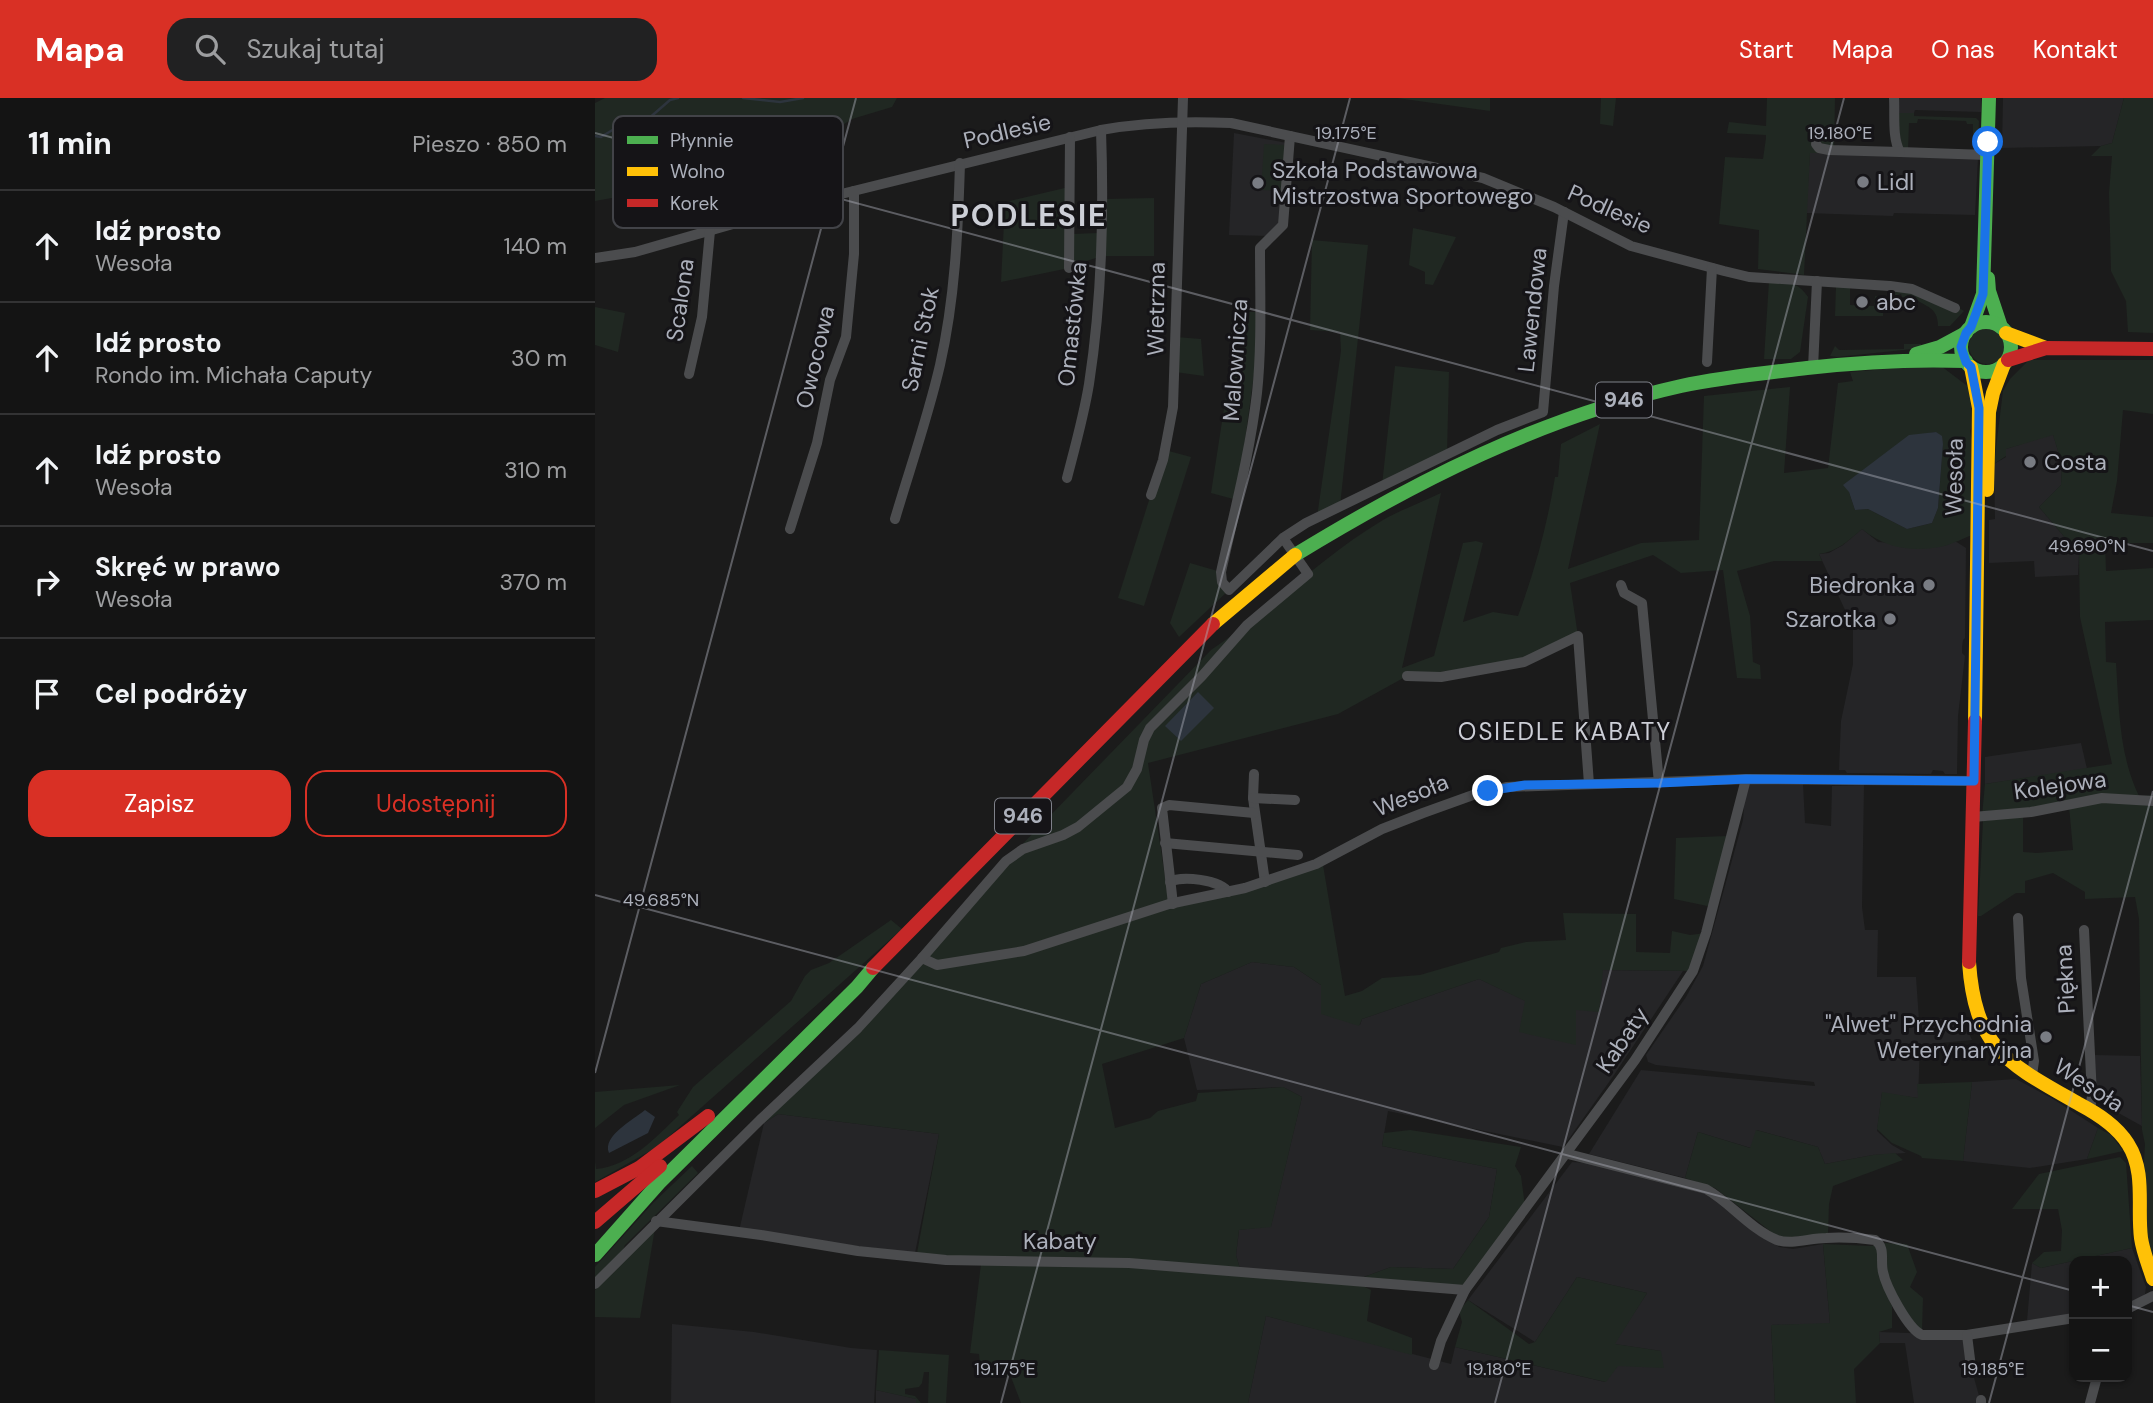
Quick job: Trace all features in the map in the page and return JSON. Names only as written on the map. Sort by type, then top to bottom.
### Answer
[{"type":"main road","points":[[1989,98],[1983,294],[1961,347],[1968,364],[1984,372],[1992,372],[2006,362],[2046,348],[2153,349]]},
{"type":"main road","points":[[1986,239],[1989,291],[2011,349],[2006,362]]},
{"type":"main road","points":[[1969,330],[1986,323],[2046,348]]},
{"type":"main road","name":"946","points":[[1876,361],[1930,350],[1969,330]]},
{"type":"main road","name":"946","points":[[659,1183],[857,987],[880,959],[1224,614],[1296,555],[1353,518],[1408,488],[1520,438],[1585,413],[1681,386],[1743,375],[1876,361],[1934,359],[1968,364]]},
{"type":"main road","name":"Wesoła","points":[[1978,589],[1984,549],[1989,412],[1993,393],[2006,362]]},
{"type":"main road","name":"Wesoła","points":[[1968,364],[1979,408],[1976,534],[1978,589],[1969,962],[1971,998],[1977,1017],[1993,1045],[2005,1058],[2090,1110],[2119,1132],[2131,1149],[2135,1159],[2141,1241],[2153,1279]]},
{"type":"main road","name":"946","points":[[708,1116],[842,990],[880,959]]},
{"type":"main road","points":[[595,1191],[639,1168],[708,1116]]},
{"type":"main road","points":[[595,1222],[677,1150],[708,1116]]},
{"type":"main road","points":[[595,1235],[659,1183]]},
{"type":"main road","points":[[595,1255],[659,1183]]},
{"type":"street","name":"Wietrzna","points":[[1151,495],[1163,460],[1173,407],[1183,98]]},
{"type":"street","points":[[1894,98],[1897,149],[1900,152]]},
{"type":"street","name":"Podlesie","points":[[843,194],[960,163],[1133,124],[1231,123],[1483,178],[1564,212],[1631,246],[1711,268],[1749,277],[1912,289],[1955,308]]},
{"type":"street","name":"Omastówka","points":[[1067,478],[1089,383],[1101,247],[1101,130]]},
{"type":"street","name":"Malownicza","points":[[1283,538],[1229,590],[1222,582],[1221,572],[1249,450],[1257,391],[1261,329],[1260,248],[1283,225],[1290,136]]},
{"type":"street","points":[[1069,268],[1070,137]]},
{"type":"street","points":[[1816,144],[1819,148],[1829,150],[1987,155]]},
{"type":"street","name":"Sarni Stok","points":[[895,519],[940,366],[955,276],[960,163]]},
{"type":"street","name":"Owocowa","points":[[790,529],[817,443],[830,380],[846,337],[854,254],[853,191]]},
{"type":"street","name":"Lawendowa","points":[[1283,538],[1306,523],[1382,485],[1497,430],[1543,412],[1554,285],[1564,212]]},
{"type":"street","name":"Podlesie","points":[[595,258],[635,252],[721,228]]},
{"type":"street","name":"Scalona","points":[[689,374],[702,317],[710,231]]},
{"type":"street","points":[[1707,362],[1711,268]]},
{"type":"street","points":[[1813,368],[1817,281]]},
{"type":"street","points":[[595,1284],[656,1221],[857,1028],[922,958],[1006,860],[1023,849],[1078,827],[1127,787],[1137,769],[1150,728],[1202,676],[1247,625],[1308,574],[1283,538]]},
{"type":"street","points":[[1621,585],[1624,593],[1642,603],[1659,783]]},
{"type":"street","points":[[1407,676],[1441,677],[1524,662],[1578,636],[1589,784]]},
{"type":"street","points":[[1254,774],[1254,813],[1265,882]]},
{"type":"street","name":"Wesoła","points":[[922,958],[937,965],[1024,951],[1171,904],[1265,882],[1316,864],[1382,829],[1473,795],[1525,785],[1746,779],[1974,781]]},
{"type":"street","name":"Kabaty","points":[[1434,1365],[1441,1341],[1465,1290],[1568,1154],[1635,1060],[1693,971],[1706,933],[1746,779]]},
{"type":"street","points":[[1253,798],[1295,800]]},
{"type":"street","name":"Kolejowa","points":[[1973,817],[2031,812],[2102,798],[2153,801]]},
{"type":"street","points":[[1171,904],[1161,811],[1164,805],[1254,813]]},
{"type":"street","points":[[1165,843],[1298,855]]},
{"type":"street","points":[[1170,882],[1181,877],[1221,884],[1228,892]]},
{"type":"street","name":"Piękna","points":[[2018,918],[2021,978],[2034,1061],[2032,1075]]},
{"type":"street","name":"Piękna","points":[[2084,930],[2092,1096],[2090,1110]]},
{"type":"street","points":[[1568,1154],[1706,1189],[1775,1239],[1787,1242],[1825,1238],[1875,1240],[1882,1250],[1883,1272],[1889,1288],[1917,1333],[1930,1336],[1967,1335],[2069,1319]]},
{"type":"street","name":"Kabaty","points":[[656,1221],[858,1251],[946,1260],[1129,1263],[1465,1290]]},
{"type":"street","points":[[2132,1307],[2153,1296]]},
{"type":"street","points":[[1967,1335],[1971,1367]]},
{"type":"street","points":[[2090,1403],[2096,1382]]},
{"type":"shaded area","points":[[605,98],[897,98],[892,107],[852,119],[843,125],[843,116],[613,116],[613,198],[595,201],[595,103]]},
{"type":"shaded area","points":[[1397,98],[1490,98],[1490,111]]},
{"type":"shaded area","points":[[1601,98],[1616,98],[1613,126],[1600,124]]},
{"type":"shaded area","points":[[1767,98],[1835,98],[1834,153],[1810,153],[1804,275],[1758,269],[1759,230],[1719,224],[1725,157],[1763,159],[1766,138],[1766,135],[1727,133],[1729,122],[1766,126]]},
{"type":"shaded area","points":[[1897,98],[1981,98],[1981,112],[1915,110],[1914,113],[1897,113]]},
{"type":"shaded area","points":[[2003,98],[2124,98],[2112,143],[2101,146],[2002,148]]},
{"type":"shaded area","points":[[2124,98],[2153,98],[2153,333],[2128,332],[2126,301],[2111,271],[2109,193],[2112,156],[2091,156],[2101,146],[2112,143]]},
{"type":"shaded area","points":[[1897,113],[1976,118],[1979,121],[1978,140],[1973,148],[1973,124],[1967,124],[1966,121],[1918,119],[1917,123],[1909,123],[1908,150],[1902,150]]},
{"type":"shaded area","name":"Szkoła Podstawowa Mistrzostwa Sportowego","points":[[1234,133],[1287,143],[1282,224],[1269,236],[1229,235]]},
{"type":"shaded area","points":[[1264,144],[1285,145],[1281,191],[1261,190]]},
{"type":"shaded area","points":[[1810,152],[1978,158],[1975,215],[1806,213]]},
{"type":"shaded area","points":[[1069,187],[1069,268],[1001,282],[1005,202]]},
{"type":"shaded area","points":[[1154,198],[1154,256],[1103,256],[1104,199]]},
{"type":"shaded area","points":[[1413,228],[1456,237],[1433,285],[1425,284],[1425,272],[1409,265]]},
{"type":"shaded area","points":[[1099,233],[1099,257],[1071,266],[1071,234]]},
{"type":"shaded area","points":[[1312,240],[1368,245],[1340,506],[1317,517],[1341,351],[1340,332],[1310,330]]},
{"type":"shaded area","points":[[1769,281],[1796,285],[1808,297],[1800,352],[1791,359],[1764,359]]},
{"type":"shaded area","points":[[1836,286],[1850,287],[1850,305],[1874,306],[1875,296],[1883,297],[1883,316],[1835,316]]},
{"type":"shaded area","points":[[1899,290],[1964,311],[1950,326],[1938,326],[1933,310],[1914,297],[1902,297],[1901,294],[1891,297],[1893,292]]},
{"type":"shaded area","points":[[595,307],[625,313],[618,352],[595,345]]},
{"type":"shaded area","points":[[1232,312],[1257,312],[1260,329],[1237,500],[1211,493],[1229,376]]},
{"type":"shaded area","points":[[1987,328],[2000,333],[2005,346],[2000,359],[1987,364],[1974,359],[1969,346],[1974,333]]},
{"type":"shaded area","points":[[1176,337],[1201,339],[1204,376],[1175,372]]},
{"type":"shaded area","points":[[1904,344],[1921,344],[1922,348],[1830,356],[1835,346],[1839,350],[1904,349]]},
{"type":"shaded area","points":[[2029,360],[2153,360],[2153,414],[2123,410],[2117,481],[2111,513],[2153,517],[2153,543],[2105,543],[2106,571],[2153,568],[2153,620],[2105,622],[2106,662],[2116,663],[2121,731],[2127,764],[2139,796],[2153,795],[2153,1267],[2148,1264],[2143,1179],[2145,1144],[2142,1130],[2139,919],[2135,897],[2085,899],[2085,892],[2053,873],[2025,881],[2025,893],[2016,893],[1978,916],[1983,821],[2023,816],[2023,852],[2073,850],[2069,806],[1982,816],[1985,784],[2112,764],[2080,617],[2079,554],[2039,507],[2061,485],[2062,464],[2053,435],[2006,449],[2006,456],[1994,464],[2003,391],[2010,379]]},
{"type":"shaded area","points":[[1395,366],[1449,372],[1447,454],[1382,485]]},
{"type":"shaded area","points":[[1941,366],[1970,388],[1979,408],[1970,431],[1977,462],[1976,534],[1945,546],[1908,549],[1880,541],[1862,529],[1837,548],[1819,554],[1822,561],[1774,561],[1737,571],[1750,616],[1753,662],[1760,665],[1761,679],[1737,678],[1723,570],[1681,573],[1653,555],[1570,583],[1578,636],[1524,662],[1407,676],[1338,714],[1148,763],[1169,904],[1323,865],[1345,996],[1362,991],[1382,978],[1420,975],[1526,942],[1566,940],[1563,913],[1636,914],[1636,952],[1670,953],[1672,931],[1690,935],[1706,933],[1693,971],[1603,970],[1599,1012],[1576,1010],[1576,1045],[1519,1032],[1525,1001],[1479,979],[1362,1019],[1359,1026],[1321,1014],[1321,985],[1294,967],[1252,962],[1201,984],[1184,1038],[1102,1064],[1115,1128],[1150,1118],[1158,1111],[1196,1101],[1198,1093],[1283,1087],[1302,1097],[1271,1227],[1239,1230],[1236,1255],[1241,1272],[1353,1281],[1391,1267],[1453,1269],[1489,1217],[1497,1169],[1382,1146],[1384,1133],[1410,1130],[1521,1147],[1515,1166],[1521,1176],[1525,1206],[1465,1290],[1355,1282],[1371,1290],[1367,1321],[1412,1338],[1412,1355],[1266,1316],[1248,1403],[1021,1403],[1006,1364],[1010,1376],[981,1377],[979,1354],[970,1353],[981,1264],[917,1253],[939,1134],[778,1114],[764,1123],[760,1120],[858,1028],[1006,861],[1211,650],[1360,535],[1390,516],[1441,493],[1402,668],[1434,656],[1463,543],[1483,543],[1463,622],[1493,612],[1518,616],[1540,548],[1555,477],[1558,477],[1561,444],[1600,424],[1568,569],[1641,543],[1699,540],[1704,396],[1790,387],[1784,473],[1828,468],[1838,383],[1853,381],[1850,372]],"holes":[[[1936,432],[1943,444],[1938,508],[1932,523],[1907,529],[1868,509],[1855,510],[1849,492],[1929,433]]]},
{"type":"shaded area","points":[[1936,432],[1942,436],[1943,444],[1938,508],[1932,523],[1907,529],[1868,509],[1855,510],[1849,492],[1843,485],[1909,435]]},
{"type":"shaded area","points":[[2053,434],[2062,464],[2061,485],[2039,507],[2079,554],[2078,575],[2035,577],[2034,561],[1989,563],[1989,520],[1995,519],[1994,464],[2006,457],[2006,449]]},
{"type":"shaded area","points":[[1165,450],[1191,457],[1144,606],[1118,598]]},
{"type":"shaded area","points":[[1862,529],[1878,542],[1944,546],[1955,541],[1966,548],[1965,638],[1962,647],[1965,656],[1958,716],[1957,774],[1933,770],[1931,774],[1847,773],[1845,770],[1839,770],[1841,721],[1853,664],[1853,627],[1819,554],[1829,553],[1843,545]]},
{"type":"shaded area","points":[[1190,563],[1221,572],[1229,590],[1179,637],[1170,623]]},
{"type":"shaded area","points":[[1198,692],[1214,708],[1181,741],[1165,726]]},
{"type":"shaded area","points":[[2081,743],[2087,769],[1985,784],[1985,757]]},
{"type":"shaded area","points":[[1746,779],[1803,784],[1805,823],[1831,826],[1832,786],[1864,785],[1862,907],[1865,930],[1878,930],[1877,977],[1916,977],[1919,1020],[1962,1018],[1972,1040],[1920,1045],[1918,1098],[1882,1093],[1877,1131],[1906,1153],[1873,1155],[1825,1164],[1818,1147],[1757,1130],[1751,1148],[1698,1132],[1685,1178],[1589,1154],[1641,1070],[1815,1086],[1814,1082],[1656,1065],[1648,1062],[1646,1055],[1686,997],[1703,966],[1743,820]]},
{"type":"shaded area","points":[[1727,836],[1712,907],[1674,899],[1676,838]]},
{"type":"shaded area","points":[[891,920],[902,929],[657,1147],[595,1182],[595,1161],[596,1169],[608,1167],[642,1149],[679,1115],[677,1112],[693,1087],[791,1001],[811,970],[829,963]]},
{"type":"shaded area","points":[[1252,962],[1294,967],[1321,985],[1360,1025],[1362,1019],[1479,979],[1526,1001],[1576,1044],[1576,1010],[1603,970],[1683,971],[1563,1147],[1388,1111],[1382,1146],[1497,1169],[1489,1217],[1453,1269],[1391,1267],[1353,1281],[1241,1272],[1236,1255],[1239,1230],[1271,1226],[1302,1097],[1283,1087],[1197,1090],[1184,1038],[1201,984]]},
{"type":"shaded area","points":[[2094,1055],[2140,1056],[2142,1126],[2095,1100]]},
{"type":"shaded area","points":[[2016,1079],[2098,1128],[2087,1159],[2030,1168],[1963,1161],[1972,1082]]},
{"type":"shaded area","points":[[1972,1082],[1963,1161],[1922,1158],[1892,1143],[1877,1129],[1882,1092],[1918,1098],[1917,1084]]},
{"type":"shaded area","points":[[680,1085],[624,1105],[595,1128],[595,1092]]},
{"type":"shaded area","points":[[645,1110],[655,1117],[648,1133],[609,1153],[608,1147],[614,1135]]},
{"type":"shaded area","points":[[778,1114],[939,1134],[915,1253],[739,1231],[764,1123]]},
{"type":"shaded area","points":[[2098,1128],[2111,1135],[2123,1151],[2087,1159]]},
{"type":"shaded area","points":[[1756,1130],[1818,1147],[1825,1164],[1895,1153],[1903,1160],[1833,1186],[1829,1204],[1828,1234],[1779,1238],[1715,1188],[1685,1178],[1698,1132],[1750,1148]]},
{"type":"shaded area","points":[[2120,1157],[2126,1163],[2132,1248],[2096,1256],[2069,1256],[2069,1262],[2041,1268],[2032,1263],[2044,1252],[2061,1251],[2062,1230],[2058,1209],[2012,1209],[2039,1174]]},
{"type":"shaded area","points":[[1572,1162],[1590,1163],[1703,1191],[1779,1247],[1793,1249],[1823,1244],[1830,1324],[1771,1325],[1775,1403],[1248,1403],[1266,1316],[1451,1364],[1455,1347],[1605,1382],[1617,1366],[1661,1351],[1614,1344],[1647,1293],[1577,1277],[1535,1342],[1468,1300]]},
{"type":"shaded area","points":[[692,1166],[698,1173],[625,1245],[620,1257],[595,1282],[595,1267],[653,1203]]},
{"type":"shaded area","points":[[655,1228],[640,1318],[595,1317],[595,1290]]},
{"type":"shaded area","points":[[1883,1243],[1907,1244],[1917,1272],[1910,1287],[1923,1298],[1922,1331],[1892,1298],[1889,1300],[1892,1306],[1892,1328],[1879,1332],[1880,1343],[1854,1369],[1856,1403],[1775,1403],[1771,1325],[1830,1323],[1823,1244],[1871,1246]]},
{"type":"shaded area","points":[[2132,1248],[2146,1287],[2145,1294],[2132,1303],[2132,1256],[2096,1256]]},
{"type":"shaded area","points":[[2069,1262],[2069,1315],[2027,1321],[2032,1263],[2041,1268]]},
{"type":"shaded area","points":[[1577,1277],[1647,1293],[1615,1344],[1661,1351],[1664,1368],[1618,1366],[1606,1382],[1455,1347],[1462,1322],[1459,1311],[1468,1300],[1529,1344],[1535,1342]]},
{"type":"shaded area","points":[[672,1324],[754,1332],[877,1350],[874,1403],[671,1403]]},
{"type":"shaded area","points":[[1879,1332],[1967,1335],[1971,1367],[1981,1403],[1914,1403],[1905,1343],[1880,1343]]},
{"type":"shaded area","points":[[879,1350],[949,1355],[946,1403],[928,1403],[929,1372],[924,1372],[919,1387],[905,1389],[905,1394],[915,1396],[921,1403],[916,1403],[916,1399],[876,1390]]},
{"type":"shaded area","points":[[876,1390],[917,1399],[916,1403],[876,1403]]},
{"type":"waterway","points":[[652,116],[670,100],[678,98]]},
{"type":"waterway","points":[[743,98],[780,102],[803,98]]},
{"type":"waterway","points":[[595,136],[601,137],[613,130]]},
{"type":"traffic: fast","points":[[1971,327],[1983,294],[1989,98]]},
{"type":"traffic: fast","points":[[1988,278],[1989,291],[2001,327]]},
{"type":"traffic: fast","points":[[1986,322],[2003,330],[2011,347],[2003,364],[1986,372],[1969,364],[1961,347],[1969,330],[1986,322]]},
{"type":"traffic: fast","points":[[1916,354],[1940,347],[1966,333]]},
{"type":"traffic: fast","points":[[1295,555],[1387,502],[1481,454],[1579,415],[1629,399],[1697,383],[1807,368],[1926,360],[1966,361]]},
{"type":"traffic: fast","points":[[595,1255],[659,1183],[873,968]]},
{"type":"traffic: slow","points":[[2006,333],[2046,348]]},
{"type":"traffic: slow","points":[[1987,490],[1989,412],[2004,364]]},
{"type":"traffic: slow","points":[[1971,367],[1979,408],[1975,721]]},
{"type":"traffic: slow","points":[[1213,624],[1295,555]]},
{"type":"traffic: slow","points":[[1969,962],[1979,1016],[2000,1051],[2033,1077],[2107,1121],[2128,1144],[2137,1166],[2141,1238],[2153,1279]]},
{"type":"traffic: jam","points":[[2008,360],[2046,348],[2153,349]]},
{"type":"traffic: jam","points":[[873,968],[1213,624]]},
{"type":"traffic: jam","points":[[1969,962],[1975,721]]},
{"type":"traffic: jam","points":[[595,1191],[639,1168],[708,1116]]},
{"type":"traffic: jam","points":[[595,1222],[660,1166]]},
{"type":"place","name":"Lidl","points":[[1863,182]]},
{"type":"place","name":"Szkoła Podstawowa Mistrzostwa Sportowego","points":[[1258,183]]},
{"type":"place","name":"abc","points":[[1862,302]]},
{"type":"place","name":"Costa","points":[[2030,462]]},
{"type":"place","name":"Biedronka","points":[[1929,585]]},
{"type":"place","name":"Szarotka","points":[[1890,619]]},
{"type":"place","name":"\"Alwet\" Przychodnia Weterynaryjna","points":[[2046,1037]]},
{"type":"district","name":"PODLESIE","points":[[1029,216]]},
{"type":"district","name":"OSIEDLE KABATY","points":[[1565,732]]},
{"type":"route","points":[[1488,791],[1525,785],[1746,779],[1974,781],[1979,408],[1971,367],[1962,355],[1961,347],[1983,294],[1988,142]]}]
